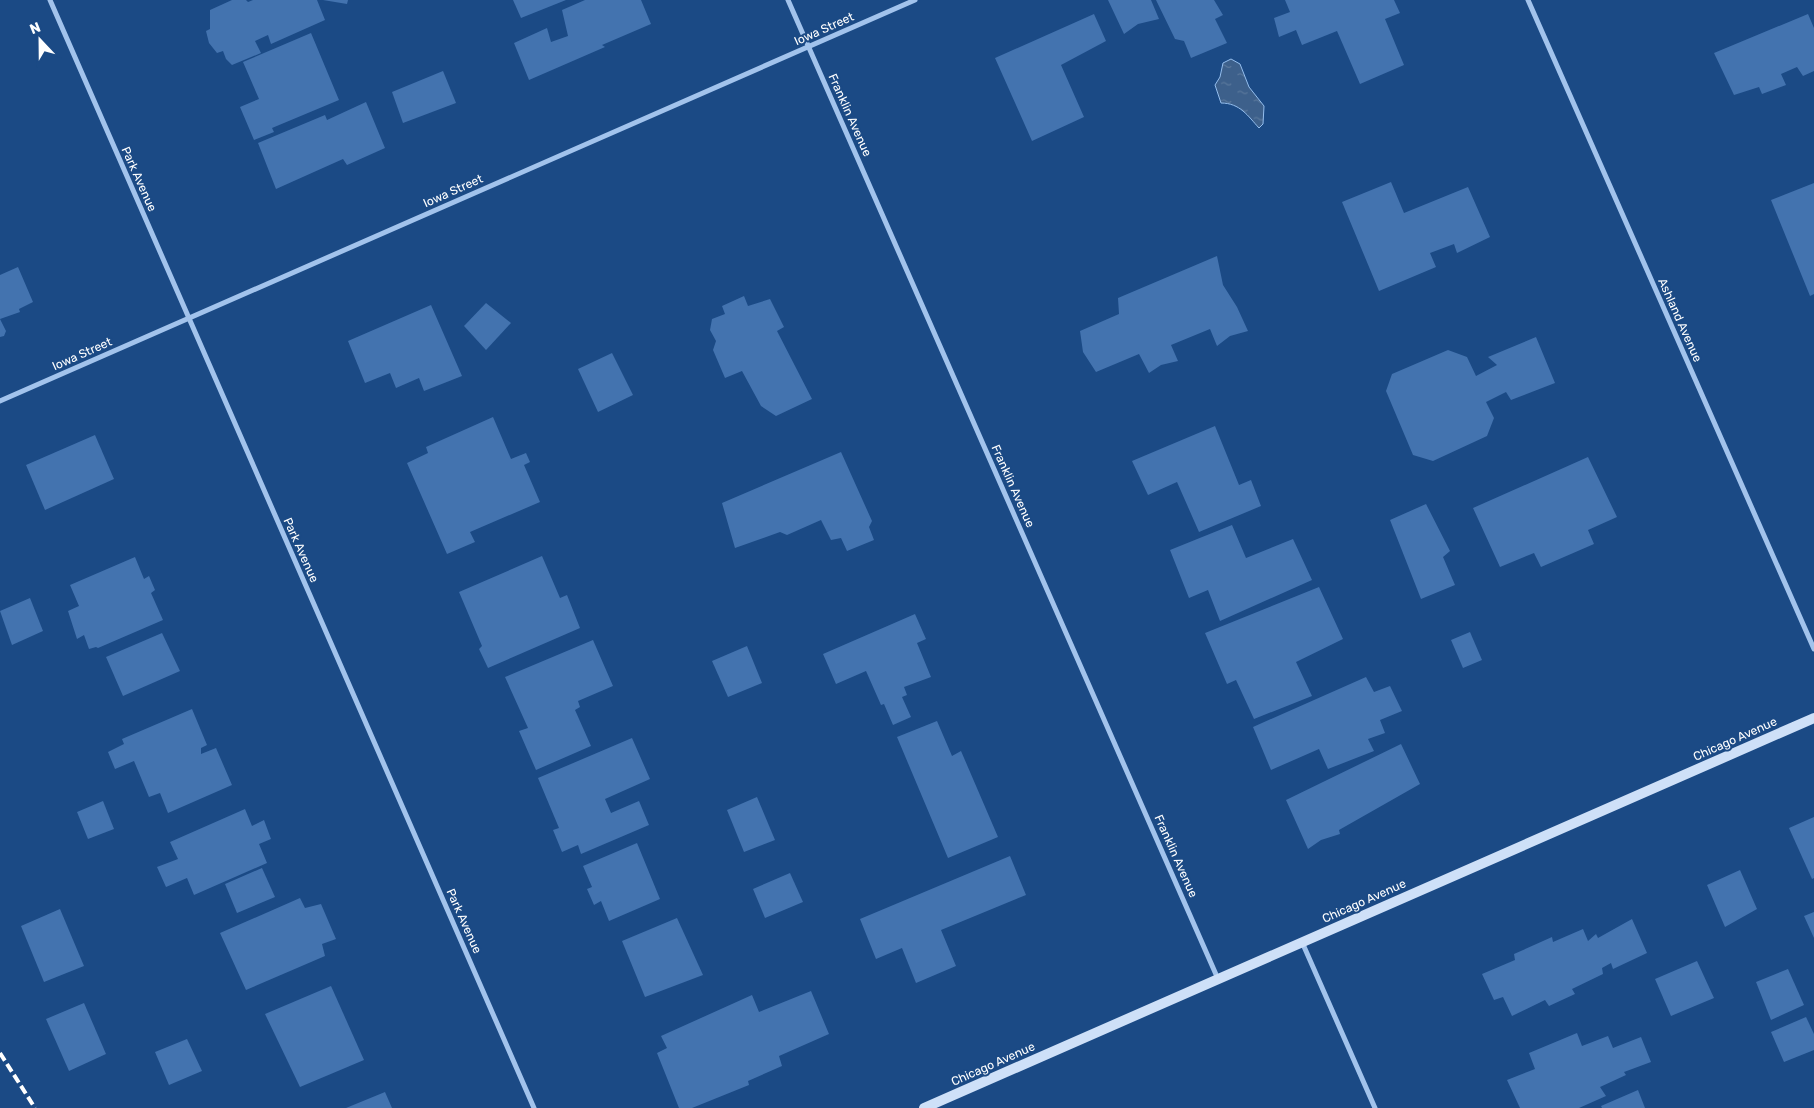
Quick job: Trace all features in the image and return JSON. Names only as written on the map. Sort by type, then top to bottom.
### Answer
[{"type":"main road","name":"Chicago Avenue","points":[[924,1108],[1814,718]]},
{"type":"street","name":"Park Avenue","points":[[50,0],[534,1108]]},
{"type":"street","name":"Franklin Avenue","points":[[788,0],[1219,979]]},
{"type":"street","name":"Iowa Street","points":[[0,401],[914,0]]},
{"type":"street","name":"Ashland Avenue","points":[[1528,0],[1814,649]]},
{"type":"street","points":[[1302,942],[1375,1108]]},
{"type":"water","points":[[1231,59],[1240,64],[1249,87],[1264,106],[1263,124],[1259,128],[1238,108],[1221,103],[1215,85],[1220,77],[1223,63]]},
{"type":"building","points":[[232,0],[246,0],[248,2],[253,0],[317,0],[325,20],[271,44],[268,35],[255,41],[261,53],[232,65],[226,59],[223,51],[217,53],[209,43],[206,31],[210,29],[210,10]]},
{"type":"building","points":[[323,0],[348,0],[347,4]]},
{"type":"building","points":[[513,0],[566,0],[521,18]]},
{"type":"building","points":[[585,0],[641,0],[651,24],[602,45],[605,47],[529,80],[514,43],[547,28],[551,42],[568,36],[562,10]]},
{"type":"building","points":[[1108,0],[1151,0],[1159,19],[1138,24],[1124,34]]},
{"type":"building","points":[[1156,0],[1214,0],[1223,15],[1215,19],[1227,43],[1191,58],[1184,41],[1175,39]]},
{"type":"building","points":[[1285,0],[1394,0],[1400,13],[1385,19],[1404,65],[1360,84],[1337,31],[1302,45],[1296,30],[1279,37],[1274,18],[1290,12]]},
{"type":"building","points":[[1094,14],[1106,41],[1061,65],[1084,117],[1032,141],[995,58]]},
{"type":"building","points":[[1808,14],[1814,28],[1814,71],[1803,76],[1797,67],[1781,74],[1786,85],[1762,94],[1759,87],[1734,95],[1714,53]]},
{"type":"building","points":[[311,33],[339,100],[272,128],[274,132],[254,140],[240,107],[259,99],[243,62]]},
{"type":"building","points":[[443,71],[456,103],[403,123],[392,92]]},
{"type":"building","points":[[366,102],[385,148],[347,165],[343,159],[276,189],[258,143],[325,115],[327,120]]},
{"type":"building","points":[[1391,182],[1404,213],[1468,187],[1490,237],[1457,253],[1454,244],[1430,253],[1436,267],[1379,291],[1342,202]]},
{"type":"building","points":[[1814,183],[1814,294],[1810,296],[1771,200]]},
{"type":"building","points":[[1217,256],[1223,285],[1237,307],[1248,331],[1230,336],[1217,346],[1210,329],[1171,345],[1178,361],[1161,365],[1149,373],[1139,354],[1096,372],[1083,352],[1080,331],[1119,314],[1118,298]]},
{"type":"building","points":[[18,267],[33,302],[19,309],[20,312],[0,319],[0,275]]},
{"type":"building","points":[[744,296],[748,306],[770,299],[784,327],[777,331],[812,399],[776,416],[761,406],[742,371],[725,378],[713,350],[716,341],[710,330],[712,319],[725,314],[722,306]]},
{"type":"building","points":[[486,303],[511,323],[486,350],[464,326]]},
{"type":"building","points":[[431,305],[462,376],[424,391],[419,378],[396,388],[390,373],[365,383],[348,341]]},
{"type":"building","points":[[0,319],[6,331],[4,336],[0,337]]},
{"type":"building","points":[[1536,337],[1555,383],[1511,400],[1506,392],[1486,402],[1494,418],[1487,436],[1433,461],[1413,455],[1386,391],[1392,374],[1448,350],[1467,357],[1476,376],[1497,365],[1488,357]]},
{"type":"building","points":[[612,353],[633,395],[598,412],[578,369]]},
{"type":"building","points":[[493,417],[511,459],[526,453],[530,462],[524,465],[540,502],[470,532],[475,542],[447,554],[407,463],[428,453],[426,447]]},
{"type":"building","points":[[1215,426],[1239,485],[1251,480],[1261,506],[1199,532],[1177,482],[1148,495],[1132,461]]},
{"type":"building","points":[[95,435],[114,479],[45,510],[26,465]]},
{"type":"building","points":[[841,452],[872,521],[869,527],[874,540],[847,551],[841,538],[831,540],[821,520],[787,535],[780,532],[735,548],[722,503]]},
{"type":"building","points":[[1588,457],[1617,517],[1588,530],[1594,544],[1541,567],[1534,553],[1500,567],[1473,508]]},
{"type":"building","points":[[1426,504],[1450,551],[1443,557],[1455,585],[1421,599],[1390,520]]},
{"type":"building","points":[[1232,525],[1246,558],[1293,539],[1312,580],[1220,621],[1208,590],[1189,598],[1170,550]]},
{"type":"building","points":[[542,556],[560,598],[567,595],[580,628],[488,668],[479,649],[482,646],[459,592]]},
{"type":"building","points":[[135,557],[144,579],[149,576],[155,590],[151,593],[163,620],[98,648],[89,649],[84,635],[77,639],[68,611],[79,606],[70,585]]},
{"type":"building","points":[[1319,587],[1343,639],[1296,662],[1312,696],[1254,719],[1236,680],[1227,684],[1205,633]]},
{"type":"building","points":[[30,598],[43,631],[12,645],[0,611]]},
{"type":"building","points":[[915,614],[926,639],[917,643],[931,677],[904,687],[907,695],[902,697],[911,717],[893,725],[884,704],[881,705],[866,671],[836,684],[823,654]]},
{"type":"building","points":[[1470,632],[1482,660],[1463,668],[1451,640]]},
{"type":"building","points":[[162,633],[180,671],[123,696],[106,657]]},
{"type":"building","points":[[593,640],[613,686],[578,701],[580,707],[575,710],[591,746],[536,770],[519,731],[528,728],[505,677]]},
{"type":"building","points":[[747,646],[762,683],[728,697],[712,661]]},
{"type":"building","points":[[1366,677],[1374,692],[1390,686],[1402,711],[1380,720],[1385,733],[1368,739],[1374,751],[1328,769],[1319,749],[1271,770],[1253,727]]},
{"type":"building","points":[[192,709],[207,745],[201,748],[201,754],[216,748],[232,785],[168,813],[160,793],[149,797],[134,761],[115,769],[108,752],[124,744],[122,739]]},
{"type":"building","points":[[937,721],[952,756],[961,751],[998,837],[948,858],[897,737]]},
{"type":"building","points":[[632,738],[650,779],[605,799],[611,813],[639,801],[649,825],[581,854],[578,845],[562,852],[553,830],[559,828],[538,778]]},
{"type":"building","points":[[1401,744],[1420,784],[1339,830],[1340,834],[1321,840],[1308,849],[1286,800]]},
{"type":"building","points":[[757,797],[775,840],[744,852],[727,810]]},
{"type":"building","points":[[103,801],[114,829],[88,839],[77,812]]},
{"type":"building","points":[[245,809],[252,826],[264,820],[271,839],[259,844],[267,863],[194,895],[187,878],[166,887],[157,867],[178,859],[170,842]]},
{"type":"building","points":[[1814,817],[1814,878],[1812,879],[1789,828]]},
{"type":"building","points":[[637,843],[660,899],[609,921],[601,901],[594,905],[587,889],[592,887],[583,866]]},
{"type":"building","points":[[1010,856],[1026,895],[941,930],[956,966],[916,983],[902,948],[876,959],[860,919]]},
{"type":"building","points":[[262,868],[275,897],[237,913],[225,884]]},
{"type":"building","points":[[1740,870],[1757,909],[1725,927],[1707,885]]},
{"type":"building","points":[[790,873],[803,902],[765,918],[753,889]]},
{"type":"building","points":[[300,898],[305,908],[321,904],[336,939],[322,944],[325,956],[246,990],[220,933]]},
{"type":"building","points":[[60,909],[84,966],[44,982],[21,926]]},
{"type":"building","points":[[1814,912],[1814,938],[1804,916]]},
{"type":"building","points":[[677,918],[703,975],[645,997],[622,941]]},
{"type":"building","points":[[1632,919],[1647,953],[1613,969],[1611,963],[1602,968],[1603,974],[1572,989],[1575,994],[1549,1006],[1545,1000],[1512,1016],[1503,997],[1494,1000],[1482,974],[1515,960],[1514,954],[1552,937],[1553,942],[1583,929],[1588,941],[1596,934],[1598,938]]},
{"type":"building","points":[[1697,961],[1714,998],[1671,1016],[1655,979]]},
{"type":"building","points":[[1788,969],[1804,1005],[1771,1020],[1756,982]]},
{"type":"building","points":[[331,986],[364,1060],[300,1087],[265,1014]]},
{"type":"building","points":[[811,991],[829,1034],[779,1056],[782,1066],[748,1081],[749,1085],[692,1108],[679,1108],[657,1053],[667,1048],[661,1036],[752,995],[759,1012]]},
{"type":"building","points":[[84,1003],[106,1054],[69,1071],[46,1019]]},
{"type":"building","points":[[1806,1017],[1814,1034],[1814,1050],[1784,1062],[1771,1032]]},
{"type":"building","points":[[1577,1033],[1582,1046],[1608,1036],[1613,1048],[1641,1037],[1651,1062],[1624,1072],[1626,1075],[1600,1087],[1606,1096],[1579,1108],[1520,1108],[1507,1080],[1535,1069],[1529,1053]]},
{"type":"building","points":[[187,1039],[202,1071],[169,1085],[155,1052]]},
{"type":"building","points":[[1638,1090],[1645,1108],[1602,1108],[1601,1106]]},
{"type":"building","points":[[385,1092],[392,1108],[346,1108]]},
{"type":"railway","points":[[0,1053],[35,1108]]}]
